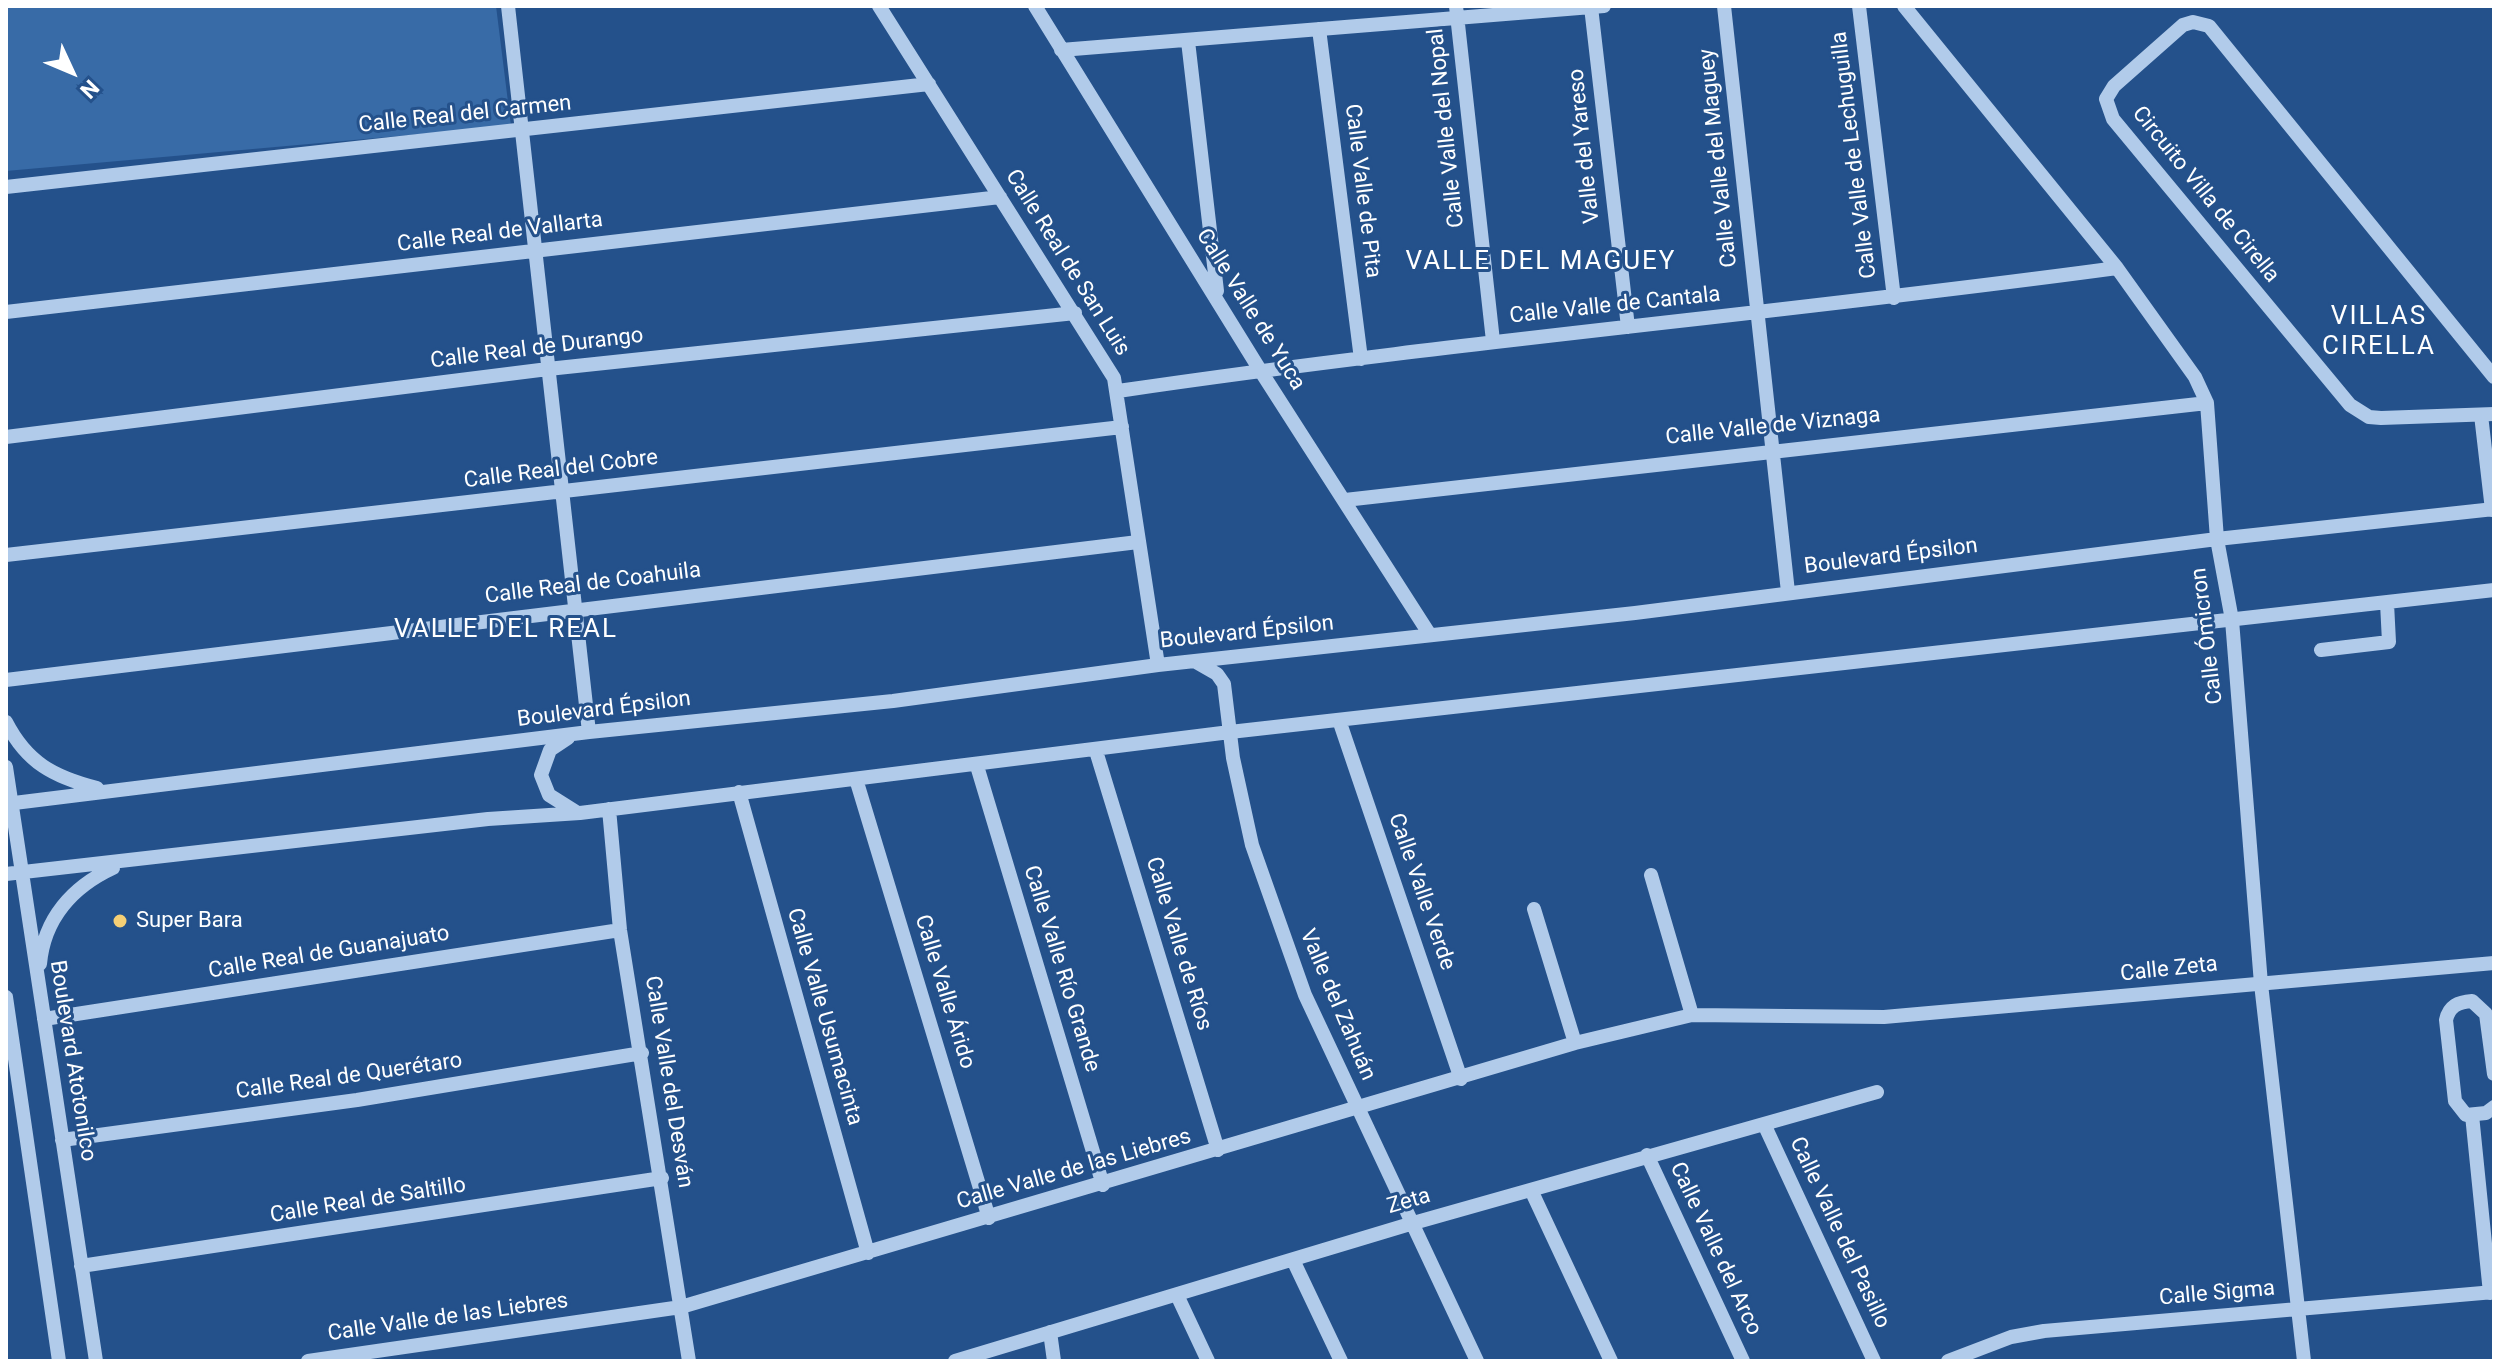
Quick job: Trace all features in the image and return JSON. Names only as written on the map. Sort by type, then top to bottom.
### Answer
[{"type":"street","points":[[508,6],[575,608],[582,733],[550,750],[541,775],[549,795],[580,813]]},
{"type":"street","name":"Calle Real de San Luis","points":[[879,6],[1075,313],[1118,391],[1158,665]]},
{"type":"street","name":"Calle Valle de Yuca","points":[[1035,6],[1260,370],[1430,635]]},
{"type":"street","points":[[1061,50],[1319,29],[1456,11],[1604,6]]},
{"type":"street","name":"Calle Valle del Maguey","points":[[1724,6],[1788,592]]},
{"type":"street","name":"Calle Valle de Lechuguilla","points":[[1859,6],[1894,298]]},
{"type":"street","name":"Calle Ómicron","points":[[1904,6],[2117,268],[2186,364],[2207,403],[2217,539],[2232,620],[2261,984],[2304,1361]]},
{"type":"street","name":"Valle del Yareso","points":[[1591,7],[1628,327]]},
{"type":"street","name":"Calle Valle del Nopal","points":[[1456,11],[1493,341]]},
{"type":"street","name":"Circuito Villa de Cirella","points":[[2493,510],[2488,414],[2381,418],[2359,412],[2350,405],[2113,119],[2106,99],[2114,86],[2183,25],[2193,22],[2209,26],[2494,377]]},
{"type":"street","name":"Calle Valle de Pita","points":[[1319,29],[1361,359]]},
{"type":"street","points":[[1188,41],[1218,299]]},
{"type":"street","name":"Calle Real del Carmen","points":[[6,187],[929,84]]},
{"type":"street","name":"Calle Real de Vallarta","points":[[6,312],[1000,197]]},
{"type":"street","name":"Calle Valle de Cantala","points":[[1118,391],[1493,341],[1759,314],[2117,268]]},
{"type":"street","name":"Calle Real de Durango","points":[[6,437],[548,369],[1075,313]]},
{"type":"street","name":"Calle Valle de Viznaga","points":[[1345,500],[1771,449],[2207,403]]},
{"type":"street","name":"Calle Real del Cobre","points":[[6,555],[1122,427]]},
{"type":"street","name":"Boulevard Épsilon","points":[[9,804],[582,733],[893,701],[1158,665],[2217,539],[2493,510]]},
{"type":"street","name":"Calle Real de Coahuila","points":[[6,680],[575,608],[1138,542]]},
{"type":"street","points":[[6,874],[124,863],[488,819],[580,813],[977,766],[1230,732],[2494,590]]},
{"type":"street","points":[[2321,650],[2389,642],[2387,603]]},
{"type":"street","name":"Valle del Zahuán","points":[[1194,661],[1217,674],[1224,684],[1243,809],[1265,886],[1305,995],[1477,1361]]},
{"type":"street","name":"Calle Valle Verde","points":[[1339,720],[1461,1079]]},
{"type":"street","points":[[6,722],[16,741],[37,764],[64,779],[105,790]]},
{"type":"street","name":"Calle Valle de Ríos","points":[[1096,751],[1218,1150]]},
{"type":"street","name":"Calle Valle Río Grande","points":[[977,766],[1103,1185]]},
{"type":"street","name":"Boulevard Atotonilco","points":[[6,767],[9,804],[96,1361]]},
{"type":"street","name":"Calle Valle Árido","points":[[856,779],[989,1218]]},
{"type":"street","name":"Calle Valle Usumacinta","points":[[739,792],[868,1253]]},
{"type":"street","name":"Calle Valle del Desván","points":[[609,809],[620,930],[689,1361]]},
{"type":"street","points":[[39,985],[41,956],[52,921],[79,887],[124,863]]},
{"type":"street","points":[[1651,875],[1692,1015]]},
{"type":"street","points":[[1534,909],[1575,1043]]},
{"type":"street","name":"Calle Real de Guanajuato","points":[[44,1019],[620,930]]},
{"type":"street","name":"Calle Zeta","points":[[1848,1019],[2494,963]]},
{"type":"street","points":[[6,997],[59,1361]]},
{"type":"street","points":[[2494,1074],[2486,1014],[2472,1001],[2456,1004],[2450,1008],[2446,1020],[2454,1096],[2461,1112],[2472,1115],[2494,1107]]},
{"type":"street","name":"Calle Valle de las Liebres","points":[[308,1361],[681,1307],[1359,1110],[1575,1043],[1692,1015],[1848,1019]]},
{"type":"street","name":"Calle Real de Querétaro","points":[[62,1140],[357,1100],[642,1053]]},
{"type":"street","name":"Zeta","points":[[955,1361],[1410,1224],[1877,1092]]},
{"type":"street","points":[[2472,1115],[2492,1292]]},
{"type":"street","name":"Calle Valle del Pasillo","points":[[1764,1124],[1874,1361]]},
{"type":"street","name":"Calle Valle del Arco","points":[[1647,1155],[1743,1361]]},
{"type":"street","name":"Calle Real de Saltillo","points":[[81,1266],[662,1178]]},
{"type":"street","points":[[1531,1190],[1611,1361]]},
{"type":"street","points":[[1293,1260],[1341,1361]]},
{"type":"street","name":"Calle Sigma","points":[[1948,1361],[2011,1337],[2044,1331],[2492,1292]]},
{"type":"street","points":[[1177,1295],[1208,1361]]},
{"type":"street","points":[[1050,1332],[1054,1361]]},
{"type":"shaded area","points":[[6,6],[496,6],[511,126],[6,171]]},
{"type":"place","name":"Super Bara","points":[[120,921]]},
{"type":"district","name":"VALLE DEL MAGUEY","points":[[1541,262]]},
{"type":"district","name":"VILLAS CIRELLA","points":[[2379,332]]},
{"type":"district","name":"VALLE DEL REAL","points":[[506,630]]}]
